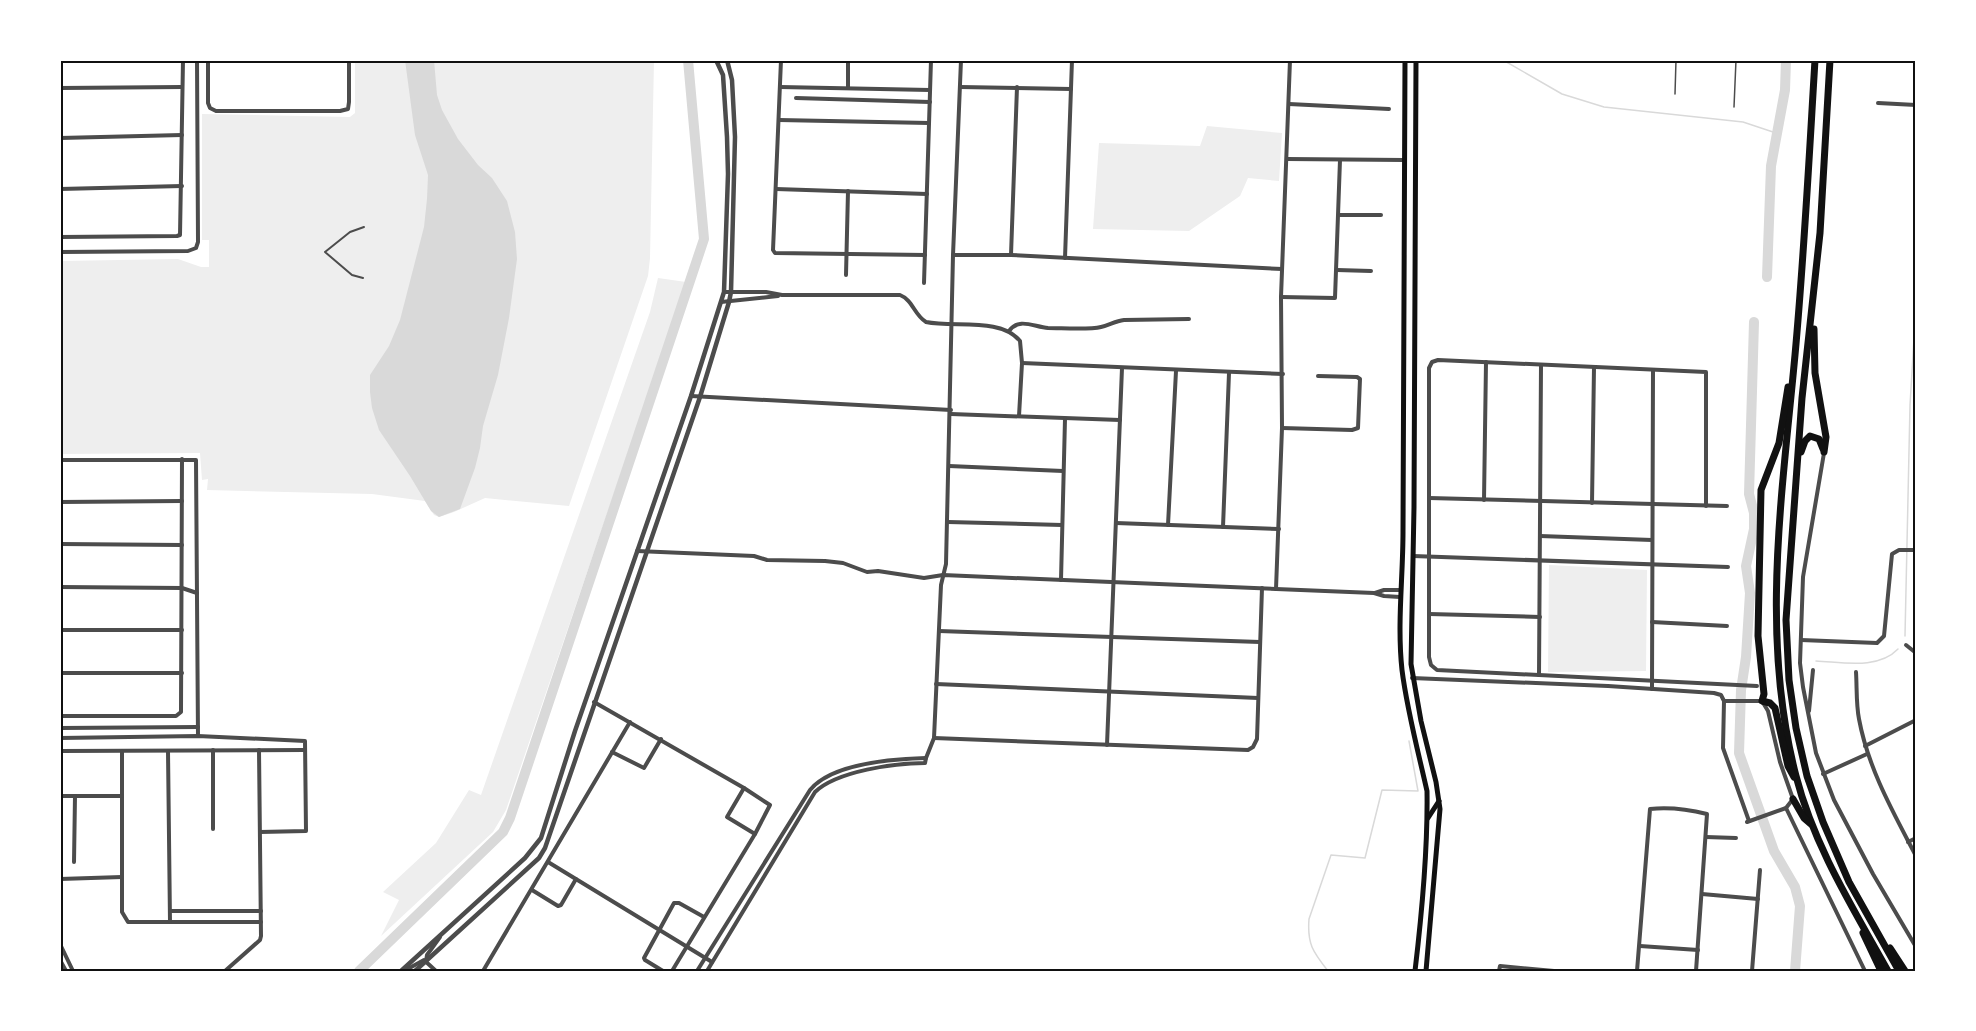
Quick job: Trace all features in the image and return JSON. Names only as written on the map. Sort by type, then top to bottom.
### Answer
[{"type":"highway","points":[[1815,60],[1800,305],[1784,474],[1775,617],[1780,701],[1796,778],[1824,854],[1888,971]]},
{"type":"highway","points":[[1830,60],[1820,233],[1802,398],[1786,620],[1789,680],[1796,728],[1807,776],[1823,822],[1849,882],[1899,971]]},
{"type":"highway","points":[[1796,778],[1788,766],[1775,708],[1770,703],[1762,701],[1764,694],[1758,636],[1761,490],[1779,443],[1800,305]]},
{"type":"highway","points":[[1812,308],[1815,373],[1826,437],[1824,452]]},
{"type":"highway","points":[[1798,458],[1805,441],[1810,436],[1818,439],[1824,452]]},
{"type":"highway","points":[[1793,799],[1804,818],[1813,826]]},
{"type":"highway","points":[[1855,911],[1864,938],[1881,971]]},
{"type":"highway","points":[[1873,927],[1905,971]]},
{"type":"main road","points":[[1405,60],[1402,669],[1427,791],[1422,899],[1415,971]]},
{"type":"main road","points":[[1416,60],[1414,507],[1411,646],[1412,678],[1439,800],[1426,971]]},
{"type":"main road","points":[[1403,540],[1413,556]]},
{"type":"main road","points":[[1402,570],[1413,556]]},
{"type":"main road","points":[[1402,593],[1413,584]]},
{"type":"main road","points":[[1402,593],[1413,605]]},
{"type":"main road","points":[[1427,791],[1437,809]]},
{"type":"main road","points":[[1427,820],[1437,809]]},
{"type":"street","points":[[60,237],[177,236],[180,232],[183,60]]},
{"type":"street","points":[[60,252],[188,251],[196,248],[198,242],[197,60]]},
{"type":"street","points":[[207,60],[208,103],[210,108],[216,111],[340,111],[348,109],[349,60]]},
{"type":"street","points":[[403,971],[525,858],[541,838],[724,292],[727,146],[723,75],[716,60]]},
{"type":"street","points":[[416,971],[542,854],[699,397],[731,292],[735,174],[732,80],[727,60]]},
{"type":"street","points":[[781,60],[775,253],[925,255]]},
{"type":"street","points":[[848,60],[848,88]]},
{"type":"street","points":[[924,283],[931,60]]},
{"type":"street","points":[[926,760],[934,738],[941,585],[946,564],[953,255],[961,60]]},
{"type":"street","points":[[1065,258],[1072,60]]},
{"type":"street","points":[[1276,589],[1283,374],[1281,297],[1290,60]]},
{"type":"street","points":[[60,88],[182,87]]},
{"type":"street","points":[[780,87],[930,90]]},
{"type":"street","points":[[960,87],[1071,89]]},
{"type":"street","points":[[1011,255],[1017,87]]},
{"type":"street","points":[[859,88],[859,100]]},
{"type":"street","points":[[796,98],[930,102]]},
{"type":"street","points":[[1878,103],[1916,105]]},
{"type":"street","points":[[1289,104],[1389,109]]},
{"type":"street","points":[[779,120],[929,123]]},
{"type":"street","points":[[60,138],[182,135]]},
{"type":"street","points":[[1287,159],[1405,160]]},
{"type":"street","points":[[1281,297],[1335,298],[1340,160]]},
{"type":"street","points":[[60,189],[182,186]]},
{"type":"street","points":[[776,189],[927,194]]},
{"type":"street","points":[[846,275],[848,191]]},
{"type":"street","points":[[1339,215],[1381,215]]},
{"type":"street","points":[[363,278],[352,275],[325,252],[350,232],[364,227]]},
{"type":"street","points":[[953,255],[1011,255],[1282,269]]},
{"type":"street","points":[[1337,270],[1371,271]]},
{"type":"street","points":[[724,292],[766,292],[782,295]]},
{"type":"street","points":[[721,302],[782,295],[900,295],[909,300],[922,320],[932,323],[986,326],[1009,331],[1020,341],[1022,363],[1019,416]]},
{"type":"street","points":[[1009,331],[1017,324],[1023,323],[1047,328],[1093,328],[1124,320],[1189,319]]},
{"type":"street","points":[[1706,506],[1706,372],[1437,360],[1432,362],[1428,372],[1429,657],[1431,665],[1437,669],[1757,686]]},
{"type":"street","points":[[1484,500],[1486,362]]},
{"type":"street","points":[[1022,363],[1283,374]]},
{"type":"street","points":[[1539,675],[1541,365]]},
{"type":"street","points":[[1592,503],[1594,367]]},
{"type":"street","points":[[1107,745],[1122,368]]},
{"type":"street","points":[[1652,689],[1653,370]]},
{"type":"street","points":[[1168,525],[1176,371]]},
{"type":"street","points":[[1223,527],[1229,373]]},
{"type":"street","points":[[1282,428],[1352,430],[1358,428],[1360,379],[1318,376]]},
{"type":"street","points":[[691,396],[951,413],[1120,420]]},
{"type":"street","points":[[1916,398],[1916,420]]},
{"type":"street","points":[[1062,580],[1065,418]]},
{"type":"street","points":[[1824,452],[1803,577],[1802,679],[1823,774],[1834,800],[1872,874],[1916,947]]},
{"type":"street","points":[[60,716],[176,716],[182,710],[182,459]]},
{"type":"street","points":[[60,460],[194,459],[197,463],[198,736]]},
{"type":"street","points":[[949,466],[1063,471]]},
{"type":"street","points":[[1429,498],[1727,506]]},
{"type":"street","points":[[60,502],[182,501]]},
{"type":"street","points":[[948,522],[1062,525]]},
{"type":"street","points":[[1116,523],[1279,530]]},
{"type":"street","points":[[1540,536],[1652,540]]},
{"type":"street","points":[[60,544],[182,545]]},
{"type":"street","points":[[1801,640],[1876,643],[1881,641],[1884,636],[1886,596],[1892,554],[1899,550],[1915,550]]},
{"type":"street","points":[[637,551],[754,556],[767,560],[825,561],[843,563],[867,572],[924,578],[943,575],[1374,593],[1384,590],[1402,593]]},
{"type":"street","points":[[1413,556],[1728,567]]},
{"type":"street","points":[[60,587],[182,588],[197,593]]},
{"type":"street","points":[[934,738],[1248,750],[1253,747],[1257,739],[1262,588]]},
{"type":"street","points":[[1429,614],[1540,617]]},
{"type":"street","points":[[1652,622],[1727,626]]},
{"type":"street","points":[[60,630],[182,630]]},
{"type":"street","points":[[939,631],[1260,642]]},
{"type":"street","points":[[1906,645],[1916,653]]},
{"type":"street","points":[[1809,715],[1813,670]]},
{"type":"street","points":[[1856,672],[1858,717],[1867,754],[1886,798],[1916,856]]},
{"type":"street","points":[[60,673],[182,673]]},
{"type":"street","points":[[1412,678],[1652,689],[1721,695],[1724,701],[1723,748],[1750,822],[1785,808],[1791,804],[1793,799],[1780,762],[1768,711],[1762,701],[1724,701]]},
{"type":"street","points":[[936,684],[1258,698]]},
{"type":"street","points":[[575,732],[588,706],[594,702]]},
{"type":"street","points":[[594,702],[661,739],[770,805],[755,834],[672,971]]},
{"type":"street","points":[[1865,746],[1916,720]]},
{"type":"street","points":[[483,971],[630,722]]},
{"type":"street","points":[[60,728],[198,727]]},
{"type":"street","points":[[60,738],[198,736],[304,741],[306,831],[260,832]]},
{"type":"street","points":[[612,752],[644,768],[661,739]]},
{"type":"street","points":[[213,750],[213,829]]},
{"type":"street","points":[[225,971],[260,940],[259,750]]},
{"type":"street","points":[[60,751],[305,750]]},
{"type":"street","points":[[122,751],[122,912],[128,921],[261,922]]},
{"type":"street","points":[[168,751],[170,922]]},
{"type":"street","points":[[1823,774],[1867,754]]},
{"type":"street","points":[[697,971],[810,790],[819,780],[832,772],[855,766],[926,760]]},
{"type":"street","points":[[707,971],[815,792],[824,784],[856,772],[926,760]]},
{"type":"street","points":[[744,788],[727,817],[755,834]]},
{"type":"street","points":[[60,796],[122,795]]},
{"type":"street","points":[[74,862],[75,796]]},
{"type":"street","points":[[1785,808],[1865,971]]},
{"type":"street","points":[[1637,971],[1650,809],[1688,809],[1707,814],[1696,971]]},
{"type":"street","points":[[1706,837],[1736,838]]},
{"type":"street","points":[[1908,842],[1916,837]]},
{"type":"street","points":[[548,862],[712,962]]},
{"type":"street","points":[[1752,971],[1760,870]]},
{"type":"street","points":[[60,879],[122,877]]},
{"type":"street","points":[[532,890],[556,906],[561,905],[576,879]]},
{"type":"street","points":[[1702,894],[1758,899]]},
{"type":"street","points":[[663,971],[644,959],[675,903],[704,917]]},
{"type":"street","points":[[170,911],[261,911]]},
{"type":"street","points":[[427,962],[426,957],[445,931]]},
{"type":"street","points":[[60,944],[73,971]]},
{"type":"street","points":[[1640,946],[1698,950]]},
{"type":"street","points":[[60,960],[66,971]]},
{"type":"street","points":[[403,971],[422,960],[436,971]]},
{"type":"street","points":[[1499,969],[1554,971]]},
{"type":"lane","points":[[1675,94],[1676,60]]},
{"type":"lane","points":[[1734,107],[1736,60]]},
{"type":"shaded area","points":[[355,60],[654,60],[648,276],[569,506],[485,498],[439,517],[434,515],[425,501],[372,494],[207,490],[208,479],[202,480],[200,453],[60,454],[60,261],[178,259],[201,267],[209,267],[209,240],[202,240],[202,114],[350,117],[355,113]]},
{"type":"shaded area","points":[[405,60],[434,60],[437,95],[442,110],[458,139],[478,165],[492,178],[507,201],[515,232],[517,259],[509,318],[498,375],[483,426],[475,468],[460,509],[439,517],[431,511],[379,430],[370,392],[370,375],[389,346],[400,320],[424,227],[427,199],[428,175],[415,135]]},
{"type":"shaded area","points":[[1207,126],[1282,133],[1279,181],[1248,178],[1240,196],[1189,231],[1093,229],[1099,143],[1200,146]]},
{"type":"shaded area","points":[[658,278],[686,282],[506,810],[493,832],[381,936],[399,900],[383,892],[436,843],[469,790],[481,795],[650,312]]},
{"type":"shaded area","points":[[1549,565],[1647,570],[1646,671],[1548,672]]},
{"type":"waterway","points":[[359,971],[503,832],[510,818],[704,239],[688,60]]},
{"type":"waterway","points":[[1503,60],[1562,94],[1604,107],[1743,122],[1776,133]]},
{"type":"waterway","points":[[1767,277],[1771,166],[1785,90],[1786,60]]},
{"type":"waterway","points":[[1905,636],[1910,405],[1916,305]]},
{"type":"waterway","points":[[1754,322],[1749,494],[1754,513],[1754,529],[1746,566],[1750,593],[1746,657],[1741,690],[1739,753],[1774,851],[1795,887],[1800,906],[1795,971]]},
{"type":"waterway","points":[[1816,661],[1870,662],[1890,656],[1898,649]]},
{"type":"waterway","points":[[1328,971],[1312,947],[1309,919],[1331,855],[1365,858],[1382,790],[1418,791],[1409,741]]}]
